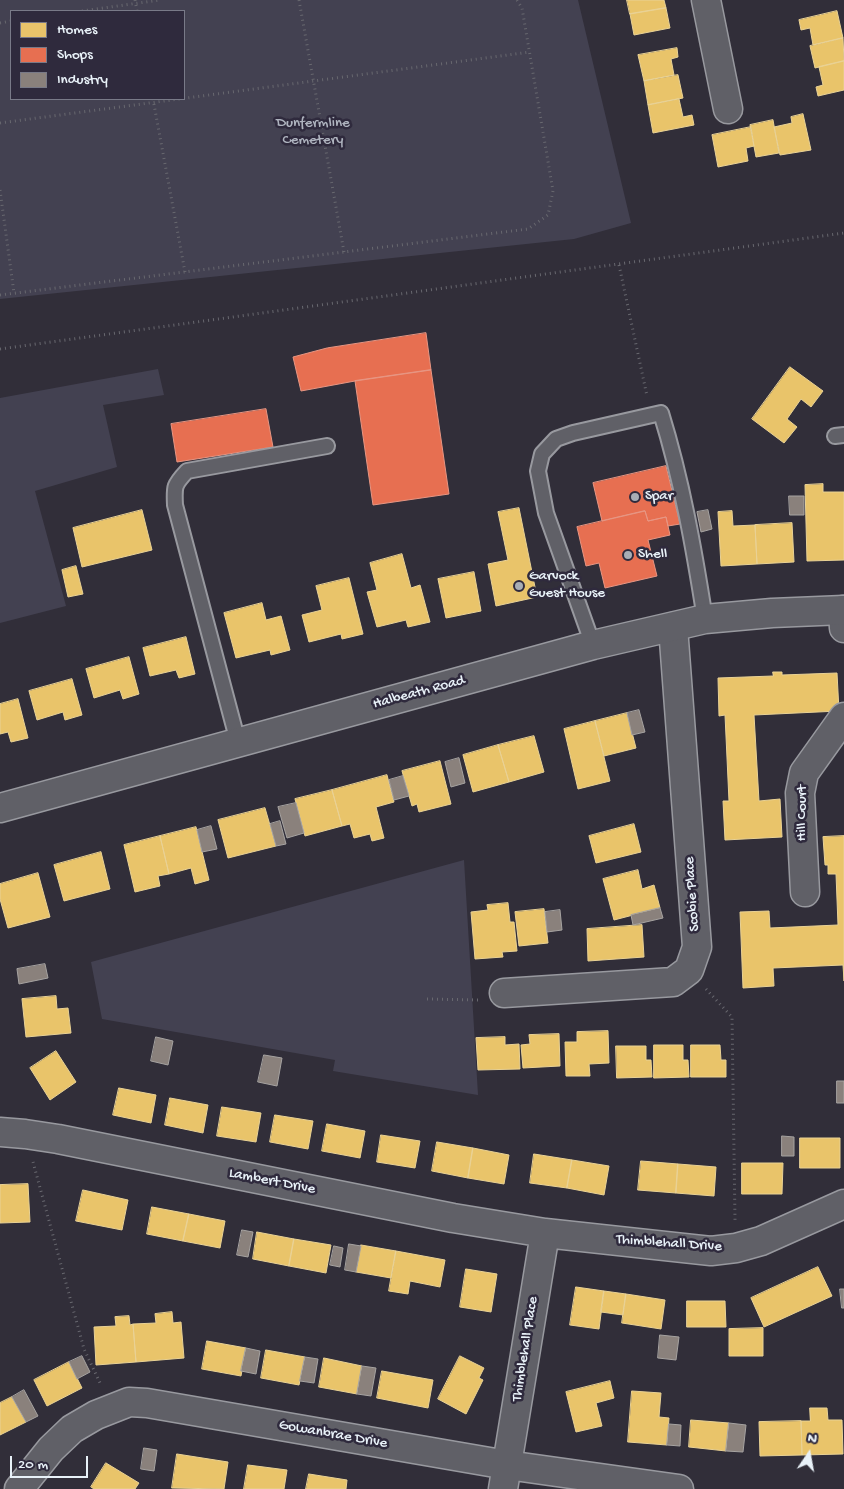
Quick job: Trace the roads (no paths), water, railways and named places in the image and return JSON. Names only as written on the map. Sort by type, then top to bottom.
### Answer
[{"type":"street","points":[[706,0],[728,109]]},
{"type":"street","name":"Halbeath Road","points":[[0,808],[593,645],[705,620],[772,613],[844,616]]},
{"type":"street","name":"Scobie Place","points":[[504,993],[673,982],[689,970],[696,947],[673,627]]},
{"type":"street","name":"Hill Court","points":[[805,892],[800,793],[804,773],[844,717]]},
{"type":"street","name":"Lambert Drive","points":[[13,1133],[452,1218],[545,1233]]},
{"type":"street","name":"Thimblehall Drive","points":[[545,1233],[711,1251],[736,1248],[761,1241],[844,1204]]},
{"type":"street","name":"Thimblehall Place","points":[[505,1477],[545,1233]]},
{"type":"street","name":"Gowanbrae Drive","points":[[20,1489],[51,1449],[72,1430],[96,1415],[129,1402],[147,1403],[505,1477],[679,1489]]},
{"type":"street","points":[[0,1486],[10,1489]]},
{"type":"lane","points":[[593,645],[546,513],[538,471],[542,454],[556,440],[573,433],[661,413],[673,453],[691,530],[705,620]]},
{"type":"lane","points":[[238,742],[175,505],[174,489],[177,482],[187,471],[327,446]]},
{"type":"place","name":"Spar","points":[[635,497]]},
{"type":"place","name":"Shell","points":[[628,555]]},
{"type":"place","name":"Garvock Guest House","points":[[519,586]]},
{"type":"park label","name":"Dunfermline Cemetery","points":[[313,132]]}]
